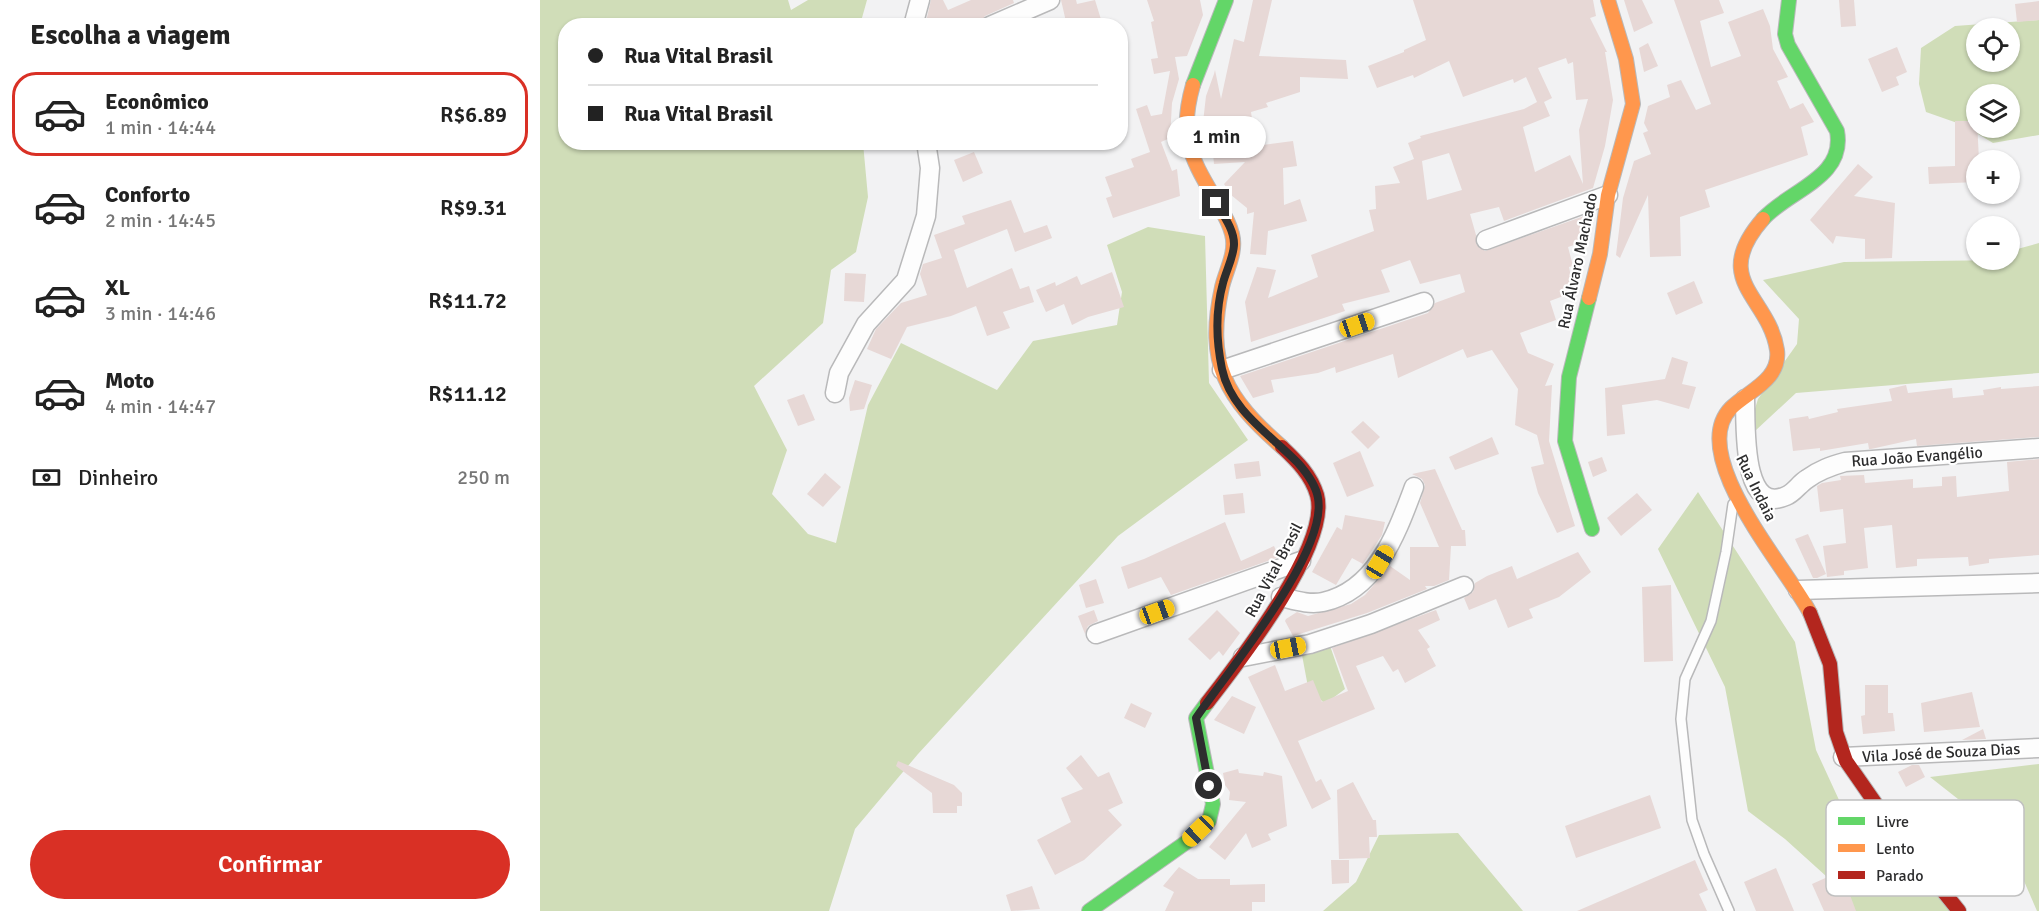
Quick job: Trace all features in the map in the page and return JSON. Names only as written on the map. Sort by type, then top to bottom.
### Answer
[{"type":"street","points":[[915,18],[920,0]]},
{"type":"street","points":[[1008,18],[1050,0]]},
{"type":"street","name":"Rua Vital Brasil","points":[[1089,911],[1188,841],[1209,821],[1213,804],[1196,718],[1243,657],[1281,597],[1301,561],[1316,526],[1318,498],[1310,479],[1299,464],[1238,405],[1228,388],[1222,370],[1216,335],[1219,297],[1234,245],[1226,221],[1192,159],[1186,139],[1186,118],[1191,94],[1226,0]]},
{"type":"street","name":"Rua Álvaro Machado","points":[[1592,529],[1565,441],[1565,420],[1569,377],[1600,254],[1608,195],[1627,131],[1634,96],[1608,0]]},
{"type":"street","name":"Rua Indaia","points":[[1789,0],[1785,34],[1788,45],[1837,131],[1841,152],[1825,172],[1778,204],[1767,215],[1745,247],[1741,263],[1745,290],[1775,340],[1778,356],[1761,385],[1726,414],[1720,434],[1720,451],[1735,490],[1755,528],[1798,590],[1831,665],[1834,730],[1843,757],[1872,800]]},
{"type":"street","points":[[835,393],[839,373],[866,324],[906,280],[926,216],[930,191],[927,150]]},
{"type":"street","points":[[1486,240],[1608,195]]},
{"type":"street","points":[[1222,370],[1424,302]]},
{"type":"street","name":"Rua João Evangélio","points":[[1744,399],[1751,473],[1763,496],[1774,500],[1788,496],[1805,480],[1823,469],[1845,462],[2039,448]]},
{"type":"street","points":[[1281,597],[1322,602],[1342,595],[1365,577],[1380,562],[1394,540],[1414,487]]},
{"type":"street","points":[[1096,634],[1301,561]]},
{"type":"street","points":[[1798,590],[2039,583]]},
{"type":"street","points":[[1243,657],[1310,644],[1371,624],[1464,586]]},
{"type":"street","name":"Vila José de Souza Dias","points":[[1843,757],[2039,748]]},
{"type":"street","name":"Rua Indaia","points":[[1947,896],[1959,911]]},
{"type":"lane","points":[[1729,911],[1692,820],[1681,719],[1685,679],[1711,621],[1726,552],[1735,490]]},
{"type":"green space","points":[[540,0],[788,0],[791,10],[808,0],[867,0],[862,18],[558,18],[558,150],[864,150],[868,197],[856,252],[831,270],[823,323],[754,386],[787,450],[772,494],[808,534],[836,543],[868,405],[901,343],[997,390],[1033,341],[1117,325],[1122,292],[1107,245],[1148,227],[1205,236],[1209,383],[1248,440],[1118,536],[918,754],[855,829],[829,911],[540,911]]},
{"type":"green space","points":[[2039,20],[2039,135],[1993,143],[1985,138],[2020,138],[2020,84],[1966,84],[1966,127],[1926,112],[1919,84],[1921,48],[1955,26],[1966,25],[1966,72],[2020,72],[2020,21]]},
{"type":"green space","points":[[2039,243],[2039,373],[1796,393],[1755,431],[1753,415],[1758,399],[1797,344],[1799,319],[1763,280],[1844,262],[1966,261],[1966,270],[2020,270],[2020,248]]},
{"type":"green space","points":[[1698,492],[1795,642],[1816,750],[1839,800],[1826,800],[1826,876],[1785,839],[1748,811],[1725,687],[1658,549]]},
{"type":"green space","points":[[1329,643],[1345,689],[1325,704],[1308,687],[1302,655]]},
{"type":"green space","points":[[2039,764],[2039,911],[2024,881],[2024,800],[1958,799],[1930,777]]},
{"type":"green space","points":[[1458,833],[1523,911],[1323,911],[1356,882],[1379,835]]},
{"type":"green space","points":[[1847,896],[1937,896],[1951,911],[1842,911]]},
{"type":"building","points":[[931,0],[943,0],[948,10],[971,0],[1013,0],[1014,3],[984,18],[927,18]]},
{"type":"building","points":[[1061,0],[1076,0],[1077,4],[1095,0],[1101,18],[1065,18]]},
{"type":"building","points":[[1147,0],[1200,0],[1203,15],[1187,56],[1175,57],[1179,79],[1172,103],[1170,138],[1161,142],[1172,171],[1177,169],[1180,196],[1113,218],[1106,198],[1112,196],[1105,177],[1134,167],[1131,159],[1150,152],[1136,109],[1147,105],[1151,116],[1162,114],[1170,71],[1154,74],[1151,59],[1158,58],[1151,22],[1154,21]]},
{"type":"building","points":[[1253,0],[1272,0],[1259,56],[1346,60],[1348,79],[1300,77],[1300,92],[1266,103],[1268,107],[1251,112],[1256,146],[1293,141],[1297,166],[1283,168],[1284,205],[1300,199],[1307,221],[1268,231],[1266,255],[1250,254],[1254,212],[1247,214],[1247,208],[1231,195],[1224,184],[1245,162],[1214,164],[1212,143],[1204,144],[1202,131],[1206,96],[1215,70],[1221,99],[1234,39],[1244,42]]},
{"type":"building","points":[[1413,0],[1593,0],[1596,16],[1590,18],[1607,52],[1605,52],[1613,100],[1605,146],[1593,188],[1504,221],[1499,207],[1470,214],[1476,244],[1485,251],[1590,214],[1586,241],[1568,247],[1573,266],[1569,267],[1574,292],[1550,301],[1556,320],[1520,333],[1528,353],[1554,364],[1545,386],[1552,385],[1549,441],[1575,526],[1557,533],[1538,493],[1531,467],[1544,464],[1537,435],[1515,425],[1518,389],[1492,350],[1467,358],[1463,349],[1398,378],[1393,354],[1336,373],[1335,367],[1318,373],[1271,380],[1274,392],[1253,398],[1240,376],[1428,313],[1435,303],[1465,292],[1460,274],[1420,284],[1410,260],[1381,270],[1390,292],[1342,304],[1345,311],[1251,342],[1245,302],[1257,267],[1276,270],[1268,298],[1318,277],[1311,255],[1374,231],[1369,210],[1376,209],[1375,186],[1400,183],[1393,167],[1414,159],[1408,143],[1421,138],[1420,136],[1524,109],[1537,102],[1526,77],[1514,83],[1513,79],[1463,97],[1449,61],[1414,78],[1413,75],[1377,88],[1368,66],[1404,52],[1426,40]],"holes":[[[1566,58],[1568,64],[1573,62],[1576,100],[1588,99],[1579,130],[1583,184],[1570,155],[1535,172],[1523,127],[1550,116],[1544,102],[1552,98],[1538,68]],[[1449,153],[1462,190],[1427,200],[1422,161]]]},
{"type":"building","points":[[1624,0],[1642,0],[1653,23],[1634,32]]},
{"type":"building","points":[[1674,0],[1719,0],[1724,13],[1700,21],[1711,67],[1741,56],[1728,22],[1763,9],[1770,26],[1773,49],[1788,77],[1777,81],[1790,109],[1803,103],[1814,122],[1801,127],[1808,155],[1705,190],[1710,207],[1680,217],[1681,256],[1650,257],[1648,195],[1620,258],[1616,255],[1623,198],[1634,161],[1651,154],[1643,133],[1648,131],[1644,123],[1648,106],[1670,97],[1667,85],[1681,80],[1696,110],[1711,104]]},
{"type":"building","points":[[1839,0],[1854,0],[1856,26],[1841,27]]},
{"type":"building","points":[[2039,1],[2039,20],[2020,22],[2020,18],[2017,18],[2015,4]]},
{"type":"building","points":[[1648,43],[1658,66],[1644,72],[1639,48]]},
{"type":"building","points":[[1897,47],[1907,72],[1896,77],[1899,85],[1882,92],[1868,59]]},
{"type":"building","points":[[1955,121],[1966,121],[1966,138],[1978,138],[1978,150],[1966,150],[1966,182],[1929,184],[1928,167],[1955,166]]},
{"type":"building","points":[[974,152],[983,173],[963,182],[954,160]]},
{"type":"building","points":[[1858,164],[1873,177],[1854,196],[1895,203],[1892,258],[1865,259],[1865,239],[1836,236],[1833,244],[1810,220]]},
{"type":"building","points":[[1011,200],[1024,233],[1047,225],[1052,238],[1015,252],[1007,229],[954,250],[967,288],[1012,268],[1020,289],[1029,286],[1034,302],[1003,312],[1010,328],[987,336],[976,306],[951,316],[907,327],[891,359],[867,349],[876,329],[901,303],[927,295],[920,274],[923,264],[942,258],[934,235],[965,224],[962,216]]},
{"type":"building","points":[[1112,272],[1124,307],[1088,317],[1072,325],[1064,304],[1046,312],[1036,290],[1055,282],[1056,286],[1077,276],[1081,285]]},
{"type":"building","points":[[845,273],[866,274],[864,302],[844,301]]},
{"type":"building","points":[[1694,281],[1703,303],[1676,315],[1667,293]]},
{"type":"building","points":[[1672,357],[1688,362],[1682,384],[1696,387],[1689,409],[1657,400],[1622,405],[1625,434],[1607,436],[1605,388],[1665,379]]},
{"type":"building","points":[[855,380],[872,385],[864,409],[850,411],[849,398]]},
{"type":"building","points":[[1906,385],[1908,393],[1952,388],[1953,398],[1984,395],[1983,390],[2001,387],[2001,389],[2039,386],[2039,437],[1917,446],[1916,439],[1871,449],[1868,443],[1820,451],[1820,448],[1793,451],[1789,419],[1808,416],[1809,419],[1838,412],[1837,409],[1892,401],[1889,389]]},
{"type":"building","points":[[804,394],[815,420],[798,426],[787,400]]},
{"type":"building","points":[[1363,421],[1380,437],[1368,449],[1351,432]]},
{"type":"building","points":[[1492,437],[1499,454],[1455,470],[1449,457]]},
{"type":"building","points":[[1360,451],[1374,486],[1347,497],[1333,463]]},
{"type":"building","points":[[1602,457],[1607,471],[1593,477],[1588,462]]},
{"type":"building","points":[[2039,459],[2039,555],[1989,559],[1989,563],[1969,566],[1968,557],[1917,559],[1917,566],[1896,568],[1892,525],[1864,528],[1868,568],[1844,571],[1844,575],[1827,577],[1823,546],[1846,543],[1843,509],[1820,512],[1817,486],[1822,483],[1841,480],[1840,476],[1864,475],[1865,483],[1913,479],[1913,488],[1942,486],[1942,477],[1956,476],[1957,497],[2009,491],[2007,462]]},
{"type":"building","points":[[1259,461],[1261,476],[1236,479],[1234,464]]},
{"type":"building","points":[[1435,469],[1462,530],[1465,530],[1466,546],[1451,546],[1449,580],[1434,586],[1425,586],[1427,589],[1367,613],[1293,636],[1285,621],[1297,612],[1308,616],[1351,604],[1365,595],[1390,566],[1410,580],[1410,547],[1439,547],[1420,503],[1425,485],[1422,479],[1412,474]]},
{"type":"building","points":[[825,473],[841,487],[823,507],[807,494]]},
{"type":"building","points":[[1243,493],[1245,513],[1225,515],[1223,495]]},
{"type":"building","points":[[1637,493],[1652,510],[1621,536],[1607,518]]},
{"type":"building","points":[[1345,515],[1385,522],[1382,535],[1363,564],[1352,558],[1336,585],[1312,572],[1337,527],[1342,530]]},
{"type":"building","points":[[1225,522],[1241,561],[1274,546],[1279,557],[1171,595],[1161,577],[1128,589],[1121,567]]},
{"type":"building","points":[[1808,534],[1826,574],[1817,578],[1813,578],[1795,539]]},
{"type":"building","points":[[1578,552],[1591,572],[1559,597],[1529,609],[1533,618],[1508,628],[1496,599],[1469,610],[1464,598],[1473,592],[1475,583],[1487,576],[1512,566],[1517,579]]},
{"type":"building","points":[[1096,579],[1104,603],[1086,608],[1079,585]]},
{"type":"building","points":[[1671,585],[1673,661],[1644,662],[1642,587]]},
{"type":"building","points":[[1094,610],[1098,621],[1088,626],[1085,634],[1078,616]]},
{"type":"building","points":[[1217,610],[1240,633],[1223,656],[1219,651],[1210,660],[1188,639]]},
{"type":"building","points":[[1436,610],[1440,620],[1418,630],[1430,647],[1427,649],[1436,666],[1405,683],[1398,669],[1393,672],[1383,656],[1356,666],[1375,709],[1298,741],[1316,782],[1321,779],[1331,799],[1312,809],[1248,677],[1275,665],[1285,691],[1313,680],[1322,702],[1348,691],[1332,648]]},
{"type":"building","points":[[1865,685],[1888,685],[1888,713],[1893,713],[1895,731],[1863,734],[1861,716],[1865,715]]},
{"type":"building","points":[[1972,692],[1980,727],[1924,732],[1921,703]]},
{"type":"building","points":[[1232,696],[1256,707],[1244,734],[1214,720]]},
{"type":"building","points":[[1131,703],[1152,713],[1145,728],[1124,718]]},
{"type":"building","points":[[1983,729],[1986,739],[1962,740]]},
{"type":"building","points":[[1081,755],[1098,777],[1109,772],[1123,803],[1108,810],[1122,825],[1084,860],[1055,875],[1037,840],[1071,822],[1061,798],[1083,789],[1066,768]]},
{"type":"building","points":[[898,761],[954,785],[962,793],[962,806],[957,806],[957,813],[933,813],[932,793],[896,766]]},
{"type":"building","points":[[1912,765],[1919,765],[1925,777],[1906,787],[1898,772]]},
{"type":"building","points":[[1238,769],[1239,773],[1263,776],[1264,772],[1282,776],[1287,826],[1268,834],[1271,840],[1252,848],[1246,833],[1225,860],[1209,847],[1246,802],[1229,800],[1230,792],[1225,785],[1223,773]]},
{"type":"building","points":[[1353,782],[1373,820],[1376,820],[1377,837],[1369,837],[1370,858],[1339,859],[1337,790]]},
{"type":"building","points":[[1650,795],[1661,828],[1576,858],[1565,826]]},
{"type":"building","points":[[1331,860],[1349,860],[1349,883],[1332,884]]},
{"type":"building","points":[[1695,860],[1708,890],[1699,894],[1707,911],[1577,911]]},
{"type":"building","points":[[1179,867],[1198,879],[1230,879],[1230,885],[1265,884],[1265,902],[1252,902],[1252,911],[1165,911],[1174,892],[1163,886]]},
{"type":"building","points":[[1776,868],[1794,911],[1756,911],[1744,882]]},
{"type":"building","points":[[1826,878],[1826,896],[1850,896],[1856,911],[1824,911],[1812,884]]},
{"type":"building","points":[[1032,886],[1040,909],[1011,911],[1006,895]]},
{"type":"traffic: fast","points":[[1193,85],[1226,0]]},
{"type":"traffic: fast","points":[[1763,219],[1824,172],[1833,160],[1837,147],[1837,131],[1788,45],[1785,34],[1789,0]]},
{"type":"traffic: fast","points":[[1589,298],[1569,377],[1565,441],[1592,529]]},
{"type":"traffic: fast","points":[[1089,911],[1188,841],[1209,821],[1213,804],[1196,718],[1207,703]]},
{"type":"traffic: slow","points":[[1589,298],[1600,254],[1608,195],[1633,104],[1626,59],[1608,0]]},
{"type":"traffic: slow","points":[[1193,85],[1187,117],[1189,144],[1198,169],[1227,220],[1233,241],[1232,254],[1217,314],[1216,338],[1219,359],[1234,395],[1247,412],[1282,447]]},
{"type":"traffic: slow","points":[[1763,219],[1748,240],[1741,258],[1742,273],[1747,288],[1772,331],[1777,360],[1769,377],[1731,408],[1720,428],[1721,454],[1730,482],[1745,512],[1810,613]]},
{"type":"traffic: jam","points":[[1207,703],[1279,603],[1297,572],[1310,543],[1318,517],[1317,495],[1314,488],[1298,463],[1282,447]]},
{"type":"traffic: jam","points":[[1810,613],[1830,664],[1836,732],[1846,761],[1873,800]]},
{"type":"traffic: jam","points":[[1947,896],[1959,911]]},
{"type":"route","points":[[1209,786],[1196,718],[1243,657],[1281,597],[1301,561],[1313,535],[1318,517],[1318,498],[1310,479],[1299,464],[1260,429],[1238,405],[1228,388],[1222,370],[1216,335],[1219,297],[1234,245],[1232,233],[1216,203]]}]
